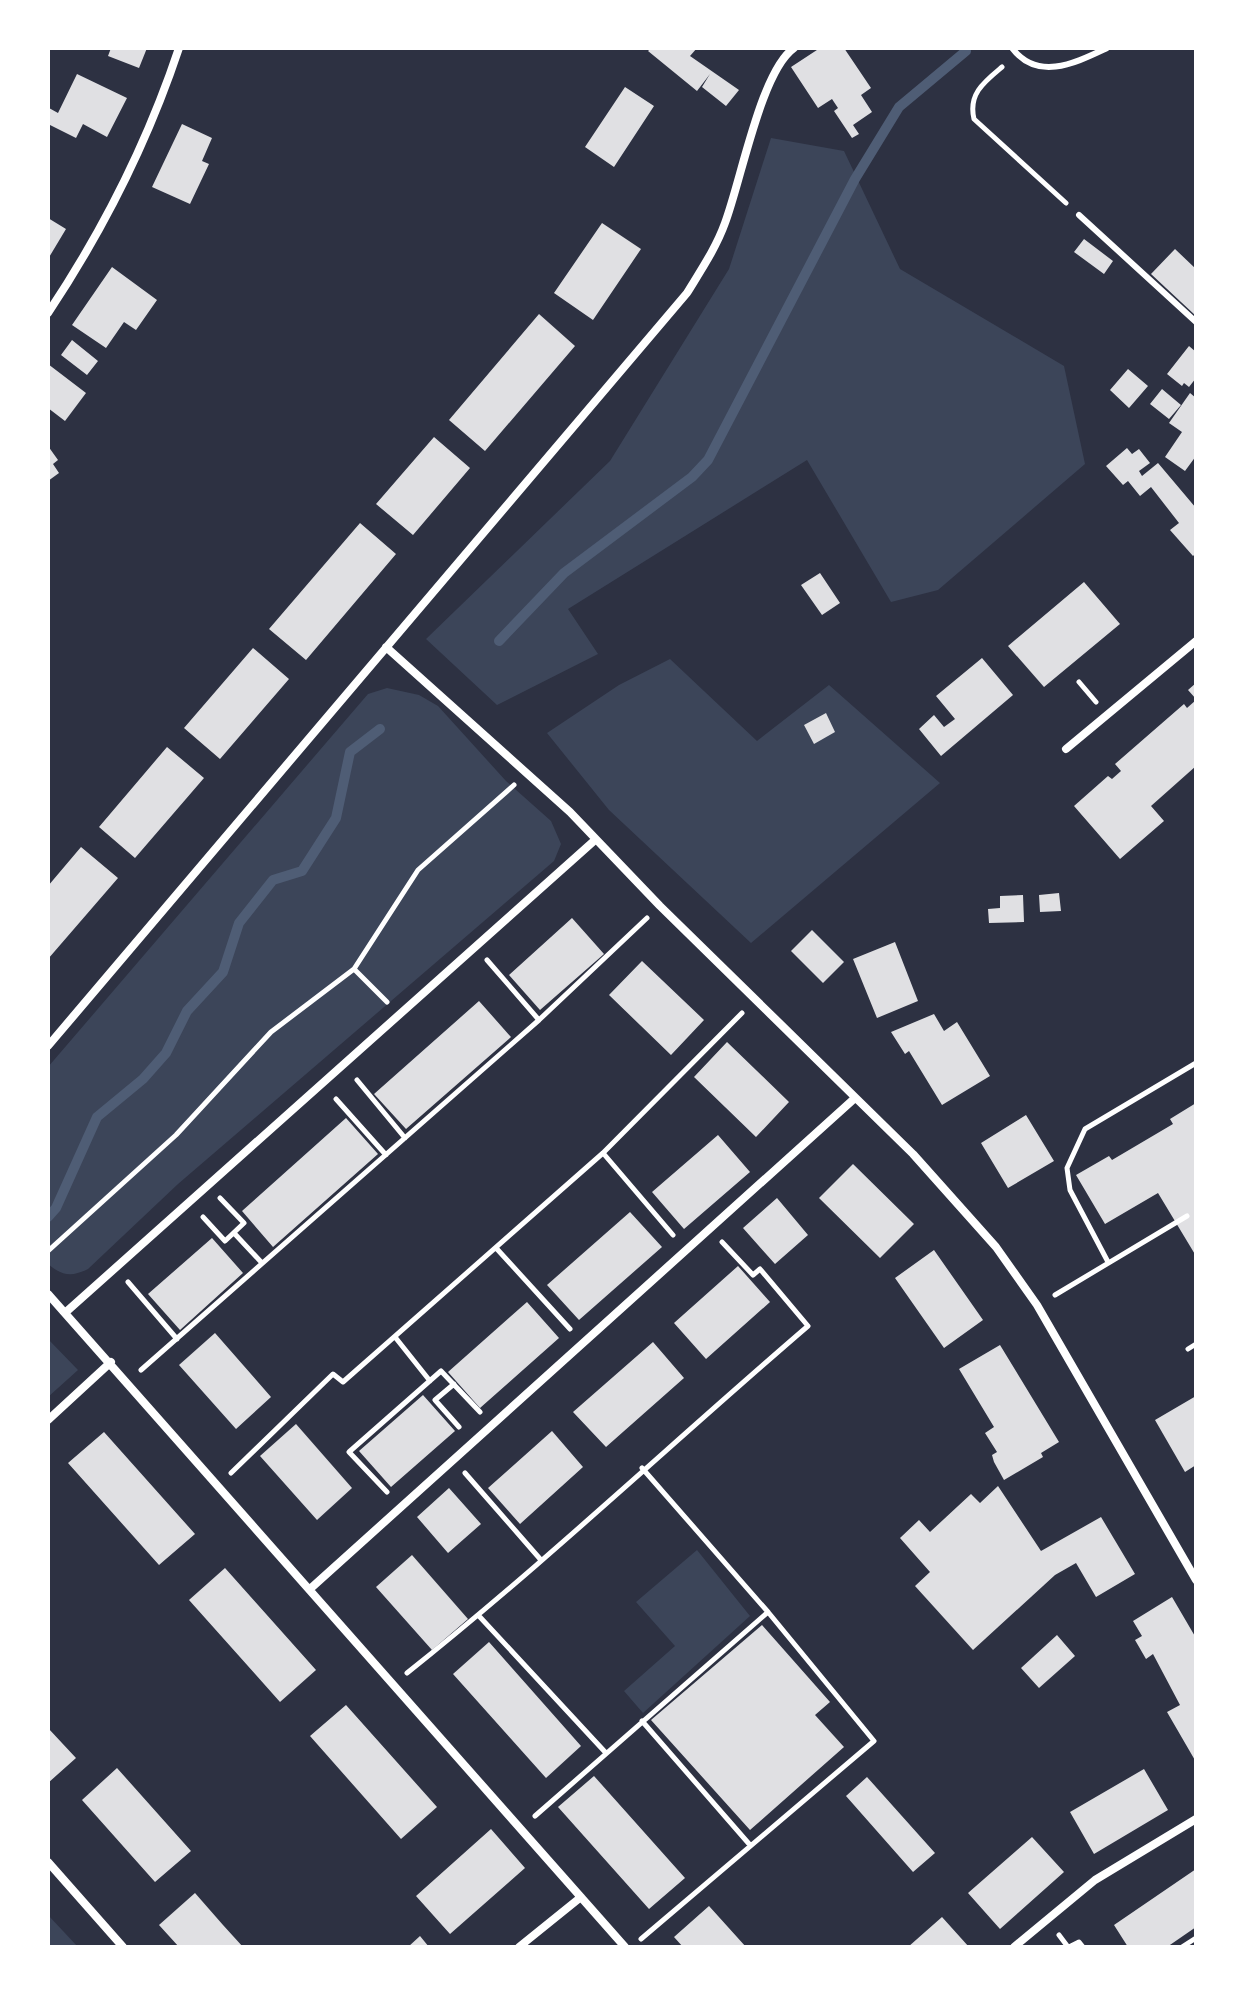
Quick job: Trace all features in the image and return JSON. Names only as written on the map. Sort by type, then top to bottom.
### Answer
[{"type":"street","points":[[48,313],[74,274],[116,197],[179,48]]},
{"type":"street","points":[[48,1046],[687,293],[724,225],[769,82],[785,54],[794,48]]},
{"type":"street","points":[[1066,749],[1196,641]]},
{"type":"street","points":[[386,647],[527,772],[913,1154],[996,1247],[1037,1305],[1196,1580]]},
{"type":"street","points":[[66,1312],[595,840]]},
{"type":"street","points":[[310,1589],[855,1098]]},
{"type":"street","points":[[48,1294],[625,1947]]},
{"type":"street","points":[[48,1420],[111,1362]]},
{"type":"street","points":[[1014,1947],[1095,1880],[1196,1819]]},
{"type":"street","points":[[48,1862],[123,1947]]},
{"type":"street","points":[[525,1945],[581,1897]]},
{"type":"lane","points":[[1015,51],[1027,64],[1059,68],[1107,48]]},
{"type":"lane","points":[[1079,215],[1196,322]]},
{"type":"path","points":[[1015,51],[975,95],[970,104],[974,119],[1079,215]]},
{"type":"path","points":[[48,1251],[176,1135],[271,1032],[354,969],[418,870],[527,772]]},
{"type":"path","points":[[128,1381],[539,1020],[660,906]]},
{"type":"path","points":[[476,947],[539,1020]]},
{"type":"path","points":[[354,969],[381,995]]},
{"type":"path","points":[[218,1485],[333,1374],[343,1382],[497,1249],[603,1153],[755,999]]},
{"type":"path","points":[[1108,1262],[1076,1204],[1067,1168],[1085,1129],[1196,1063]]},
{"type":"path","points":[[344,1064],[405,1138]]},
{"type":"path","points":[[322,1084],[386,1155]]},
{"type":"path","points":[[603,1153],[687,1251]]},
{"type":"path","points":[[189,1203],[225,1241],[234,1233],[244,1223],[209,1185]]},
{"type":"path","points":[[1037,1305],[1187,1216]]},
{"type":"path","points":[[234,1233],[262,1263]]},
{"type":"path","points":[[497,1249],[584,1345]]},
{"type":"path","points":[[393,1684],[479,1616],[642,1468],[808,1326],[760,1269],[753,1275],[732,1252]]},
{"type":"path","points":[[116,1268],[177,1339]]},
{"type":"path","points":[[395,1337],[430,1381]]},
{"type":"path","points":[[1188,1349],[1196,1344]]},
{"type":"path","points":[[401,1507],[349,1452],[441,1371],[492,1425]]},
{"type":"path","points":[[454,1384],[435,1400],[473,1443]]},
{"type":"path","points":[[454,1460],[541,1560]]},
{"type":"path","points":[[631,1947],[874,1741],[768,1612],[642,1468]]},
{"type":"path","points":[[521,1829],[768,1612]]},
{"type":"path","points":[[479,1616],[606,1753]]},
{"type":"path","points":[[642,1721],[750,1845]]},
{"type":"path","points":[[1182,1947],[1196,1938]]},
{"type":"path","points":[[1069,1947],[1079,1942],[1083,1947]]},
{"type":"shaded area","points":[[771,138],[844,151],[900,269],[1064,366],[1085,464],[938,590],[891,602],[807,460],[568,609],[598,654],[497,705],[426,639],[610,461],[729,269]]},
{"type":"shaded area","points":[[670,659],[757,741],[829,685],[940,783],[751,943],[609,810],[547,733],[619,685]]},
{"type":"shaded area","points":[[387,688],[419,695],[438,706],[506,781],[551,821],[561,844],[554,861],[178,1184],[88,1269],[72,1274],[58,1271],[48,1264],[48,1067],[368,694]]},
{"type":"shaded area","points":[[48,1339],[78,1370],[48,1397]]},
{"type":"shaded area","points":[[697,1550],[750,1616],[643,1713],[624,1691],[675,1646],[636,1602]]},
{"type":"shaded area","points":[[48,1915],[78,1947],[48,1947]]},
{"type":"building","points":[[111,48],[147,48],[139,68],[108,56]]},
{"type":"building","points":[[651,48],[697,48],[690,56],[739,90],[726,106],[702,87],[710,74],[697,91],[648,51]]},
{"type":"building","points":[[820,48],[844,48],[871,88],[861,95],[872,112],[853,125],[859,134],[852,138],[834,111],[838,108],[832,99],[818,108],[791,67]]},
{"type":"building","points":[[77,74],[127,98],[107,137],[83,124],[76,138],[48,124],[49,108],[58,113]]},
{"type":"building","points":[[625,87],[654,106],[614,167],[585,147]]},
{"type":"building","points":[[182,124],[212,138],[202,161],[209,164],[190,204],[152,187]]},
{"type":"building","points":[[48,218],[66,229],[48,259]]},
{"type":"building","points":[[602,223],[641,249],[593,320],[554,293]]},
{"type":"building","points":[[1084,239],[1113,261],[1104,274],[1074,252]]},
{"type":"building","points":[[1175,249],[1196,269],[1196,316],[1151,274]]},
{"type":"building","points":[[112,267],[157,300],[136,330],[124,322],[106,348],[72,325]]},
{"type":"building","points":[[539,314],[575,346],[485,451],[449,420]]},
{"type":"building","points":[[72,340],[98,361],[87,375],[61,355]]},
{"type":"building","points":[[1189,346],[1196,352],[1196,378],[1189,387],[1184,383],[1182,386],[1167,374]]},
{"type":"building","points":[[48,364],[86,393],[65,421],[48,408]]},
{"type":"building","points":[[1128,369],[1148,386],[1129,408],[1110,390]]},
{"type":"building","points":[[1162,389],[1181,405],[1169,419],[1150,404]]},
{"type":"building","points":[[1190,393],[1196,398],[1196,456],[1185,471],[1165,457],[1182,432],[1169,423]]},
{"type":"building","points":[[434,437],[470,468],[413,535],[376,504]]},
{"type":"building","points":[[48,446],[58,460],[53,464],[59,473],[48,481]]},
{"type":"building","points":[[1127,448],[1132,454],[1139,449],[1150,463],[1139,471],[1142,476],[1158,463],[1196,508],[1196,553],[1193,556],[1170,530],[1179,523],[1151,487],[1140,496],[1128,481],[1123,485],[1106,466]]},
{"type":"building","points":[[360,523],[396,554],[306,660],[269,629]]},
{"type":"building","points":[[820,573],[840,603],[822,615],[801,585]]},
{"type":"building","points":[[1084,582],[1120,624],[1044,687],[1008,646]]},
{"type":"building","points":[[253,648],[289,679],[220,759],[184,728]]},
{"type":"building","points":[[982,658],[1013,695],[941,756],[919,729],[934,715],[944,727],[955,719],[936,696]]},
{"type":"building","points":[[1196,683],[1196,699],[1188,690]]},
{"type":"building","points":[[1196,700],[1196,766],[1151,806],[1164,821],[1120,859],[1074,806],[1108,776],[1112,779],[1121,771],[1115,764],[1184,704],[1187,708]]},
{"type":"building","points":[[826,713],[835,732],[814,744],[804,725]]},
{"type":"building","points":[[167,747],[204,778],[135,858],[99,827]]},
{"type":"building","points":[[81,847],[118,878],[48,959],[48,886]]},
{"type":"building","points":[[1059,893],[1061,911],[1040,912],[1039,895]]},
{"type":"building","points":[[1023,895],[1024,922],[989,923],[988,909],[1000,908],[1000,896]]},
{"type":"building","points":[[572,918],[604,954],[540,1010],[509,975]]},
{"type":"building","points":[[812,930],[844,962],[823,983],[791,951]]},
{"type":"building","points":[[895,942],[918,1001],[877,1018],[853,959]]},
{"type":"building","points":[[642,961],[704,1020],[671,1055],[609,995]]},
{"type":"building","points":[[479,1001],[511,1037],[406,1129],[374,1094]]},
{"type":"building","points":[[934,1014],[944,1031],[957,1022],[990,1076],[942,1105],[909,1051],[905,1054],[891,1032]]},
{"type":"building","points":[[727,1042],[789,1102],[756,1137],[694,1077]]},
{"type":"building","points":[[1196,1103],[1196,1256],[1158,1193],[1105,1224],[1076,1175],[1109,1156],[1112,1160],[1173,1124],[1170,1119]]},
{"type":"building","points":[[1026,1115],[1054,1161],[1008,1188],[981,1143]]},
{"type":"building","points":[[346,1118],[378,1154],[273,1247],[242,1211]]},
{"type":"building","points":[[718,1135],[750,1172],[684,1229],[652,1192]]},
{"type":"building","points":[[853,1164],[914,1224],[880,1258],[819,1198]]},
{"type":"building","points":[[777,1198],[808,1235],[775,1264],[743,1228]]},
{"type":"building","points":[[630,1212],[662,1247],[579,1320],[547,1285]]},
{"type":"building","points":[[212,1238],[243,1273],[180,1330],[148,1294]]},
{"type":"building","points":[[934,1250],[983,1320],[944,1348],[895,1278]]},
{"type":"building","points":[[738,1266],[770,1302],[706,1359],[674,1323]]},
{"type":"building","points":[[527,1302],[559,1338],[480,1408],[448,1372]]},
{"type":"building","points":[[215,1333],[271,1397],[236,1429],[179,1365]]},
{"type":"building","points":[[653,1342],[684,1378],[606,1447],[573,1412]]},
{"type":"building","points":[[1000,1345],[1059,1442],[1041,1453],[1043,1457],[1004,1480],[992,1455],[997,1452],[985,1433],[994,1427],[959,1369]]},
{"type":"building","points":[[423,1395],[455,1431],[391,1487],[359,1451]]},
{"type":"building","points":[[1196,1396],[1196,1465],[1185,1472],[1155,1420]]},
{"type":"building","points":[[296,1424],[352,1488],[317,1520],[260,1456]]},
{"type":"building","points":[[552,1431],[583,1467],[520,1524],[488,1488]]},
{"type":"building","points":[[104,1432],[195,1534],[159,1565],[68,1463]]},
{"type":"building","points":[[998,1486],[1041,1551],[1101,1517],[1135,1574],[1096,1597],[1076,1563],[1055,1575],[973,1650],[915,1586],[930,1572],[900,1538],[919,1520],[930,1532],[971,1494],[980,1503]]},
{"type":"building","points":[[449,1488],[481,1524],[448,1553],[417,1517]]},
{"type":"building","points":[[412,1555],[468,1619],[432,1650],[376,1587]]},
{"type":"building","points":[[225,1568],[316,1670],[280,1702],[189,1600]]},
{"type":"building","points":[[1172,1597],[1196,1638],[1196,1762],[1167,1712],[1180,1705],[1153,1654],[1146,1659],[1135,1640],[1142,1636],[1133,1621]]},
{"type":"building","points":[[762,1625],[830,1702],[815,1715],[844,1747],[750,1830],[651,1720]]},
{"type":"building","points":[[1057,1635],[1075,1656],[1039,1688],[1021,1668]]},
{"type":"building","points":[[489,1642],[581,1746],[546,1778],[453,1674]]},
{"type":"building","points":[[346,1705],[437,1807],[401,1839],[310,1736]]},
{"type":"building","points":[[48,1728],[76,1758],[48,1783]]},
{"type":"building","points":[[117,1768],[191,1851],[155,1882],[82,1800]]},
{"type":"building","points":[[1144,1769],[1168,1810],[1094,1854],[1070,1812]]},
{"type":"building","points":[[594,1776],[685,1878],[649,1909],[558,1807]]},
{"type":"building","points":[[867,1777],[935,1853],[913,1872],[846,1796]]},
{"type":"building","points":[[491,1829],[525,1868],[450,1934],[416,1896]]},
{"type":"building","points":[[1032,1837],[1064,1872],[1000,1929],[968,1893]]},
{"type":"building","points":[[1196,1869],[1196,1927],[1167,1947],[1128,1947],[1114,1925]]},
{"type":"building","points":[[195,1893],[243,1947],[179,1947],[159,1925]]},
{"type":"building","points":[[709,1906],[746,1947],[683,1947],[674,1937]]},
{"type":"building","points":[[942,1917],[969,1947],[908,1947]]},
{"type":"building","points":[[420,1936],[429,1947],[408,1947]]},
{"type":"waterway","points":[[499,641],[564,573],[692,477],[708,460],[855,179],[899,107],[966,51]]},
{"type":"waterway","points":[[48,1217],[56,1208],[97,1117],[143,1079],[166,1053],[187,1011],[223,972],[239,923],[273,880],[302,871],[336,818],[350,752],[380,729]]}]
